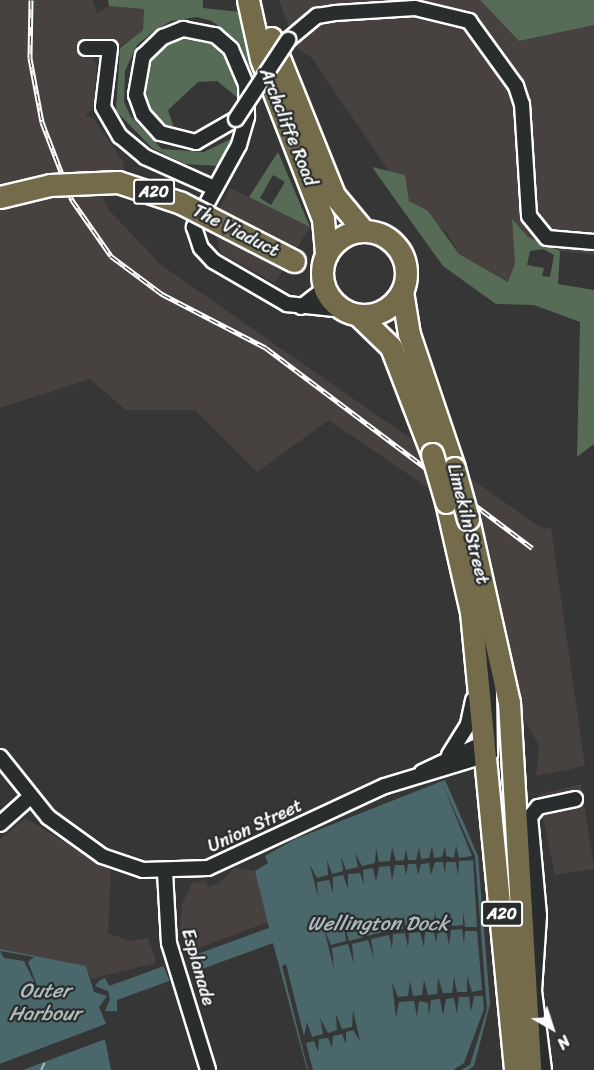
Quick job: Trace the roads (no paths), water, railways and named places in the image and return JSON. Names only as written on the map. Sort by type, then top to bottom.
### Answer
[{"type":"highway","name":"Archcliffe Road","points":[[248,0],[261,59],[323,219],[325,258]]},
{"type":"highway","name":"Archcliffe Road","points":[[261,0],[303,127],[334,195],[364,231]]},
{"type":"highway","name":"The Viaduct","points":[[0,197],[50,185],[118,182],[181,203],[296,261],[324,287]]},
{"type":"highway","points":[[364,231],[381,235],[400,252],[406,269],[402,291],[380,312],[351,313],[324,287],[325,258],[338,240],[364,231]]},
{"type":"highway","name":"The Viaduct","points":[[296,261],[325,258]]},
{"type":"highway","name":"Limekiln Street","points":[[402,291],[409,334],[454,468],[468,519],[505,677],[511,762]]},
{"type":"highway","name":"Limekiln Street","points":[[351,313],[391,347],[432,454],[467,585],[487,747]]},
{"type":"highway","name":"A20","points":[[487,747],[515,1070]]},
{"type":"highway","name":"A20","points":[[511,762],[514,837],[528,992],[530,1070]]},
{"type":"street","points":[[351,313],[302,308],[205,254],[194,227],[212,187],[239,145],[247,117],[246,84],[238,59],[223,41],[183,29],[148,48],[135,84],[138,105],[150,124],[188,142],[207,139],[236,118],[288,40],[317,16],[415,8],[469,21],[516,86],[522,104],[529,216],[547,238],[594,242]]},
{"type":"street","points":[[86,48],[110,48],[104,107],[120,136],[145,157],[212,187]]},
{"type":"street","points":[[302,308],[324,287]]},
{"type":"street","points":[[488,604],[487,747],[511,762]]},
{"type":"street","name":"Union Street","points":[[449,755],[468,724],[478,677]]},
{"type":"street","name":"Union Street","points":[[418,775],[449,755],[487,747]]},
{"type":"street","name":"Union Street","points":[[0,757],[30,797],[64,831],[102,856],[165,872],[219,864],[418,775],[487,747]]},
{"type":"street","points":[[0,824],[30,797]]},
{"type":"street","points":[[544,1070],[528,992],[539,915],[533,849],[534,809],[575,799]]},
{"type":"street","points":[[514,837],[533,849]]},
{"type":"street","name":"Esplanade","points":[[165,872],[169,943],[208,1070]]},
{"type":"water","name":"Wellington Dock","points":[[445,780],[478,856],[490,1004],[474,1066],[468,1070],[307,1070],[273,943],[117,1000],[117,1011],[105,1011],[110,999],[108,991],[95,986],[99,981],[105,978],[109,986],[269,928],[255,871],[268,863],[265,856],[295,839]]},
{"type":"water","name":"Outer Harbour","points":[[0,949],[86,966],[94,992],[107,996],[99,1007],[106,1024],[0,1064]]},
{"type":"water","name":"Outer Harbour","points":[[105,1039],[111,1070],[23,1070]]},
{"type":"railway","points":[[31,0],[30,58],[42,122],[72,200],[111,256],[162,294],[266,348],[532,548]]}]
